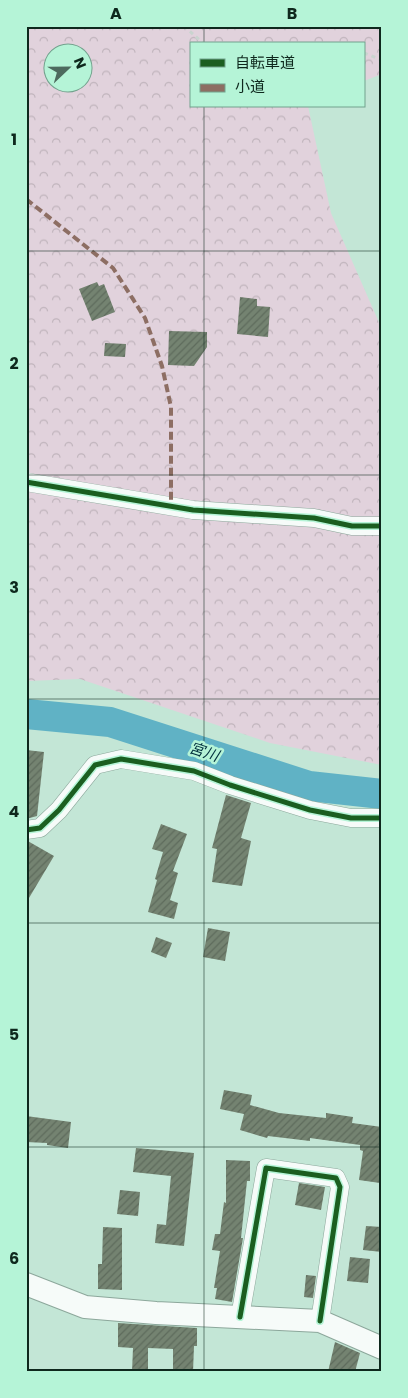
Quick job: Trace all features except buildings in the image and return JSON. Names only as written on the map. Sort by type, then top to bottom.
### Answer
[{"type":"street","points":[[26,482],[192,510],[314,518],[352,526],[382,526]]},
{"type":"street","points":[[26,830],[40,828],[59,810],[95,765],[121,759],[194,771],[230,785],[310,810],[351,818],[382,818]]},
{"type":"street","points":[[240,1317],[266,1168],[336,1178],[340,1187],[320,1321]]},
{"type":"street","points":[[26,1284],[85,1307],[320,1321],[382,1348]]},
{"type":"path","points":[[184,26],[202,42]]},
{"type":"path","points":[[366,54],[382,60]]},
{"type":"green space","points":[[26,26],[382,26],[382,74],[366,80],[366,42],[190,42],[190,108],[308,108],[331,213],[381,327],[379,481],[382,488],[382,765],[270,743],[80,679],[26,681]]},
{"type":"waterway","name":"宮川","points":[[26,714],[110,722],[309,786],[382,794]]},
{"type":"marked path","points":[[26,199],[113,268],[145,318],[162,366],[171,407],[171,507]]},
{"type":"cycle path","points":[[26,482],[193,510],[314,518],[352,526],[382,526]]},
{"type":"cycle path","points":[[26,830],[40,828],[59,810],[95,765],[121,759],[194,771],[230,785],[310,810],[351,818],[382,818]]},
{"type":"cycle path","points":[[240,1317],[266,1168],[336,1178],[340,1187],[320,1321]]}]
